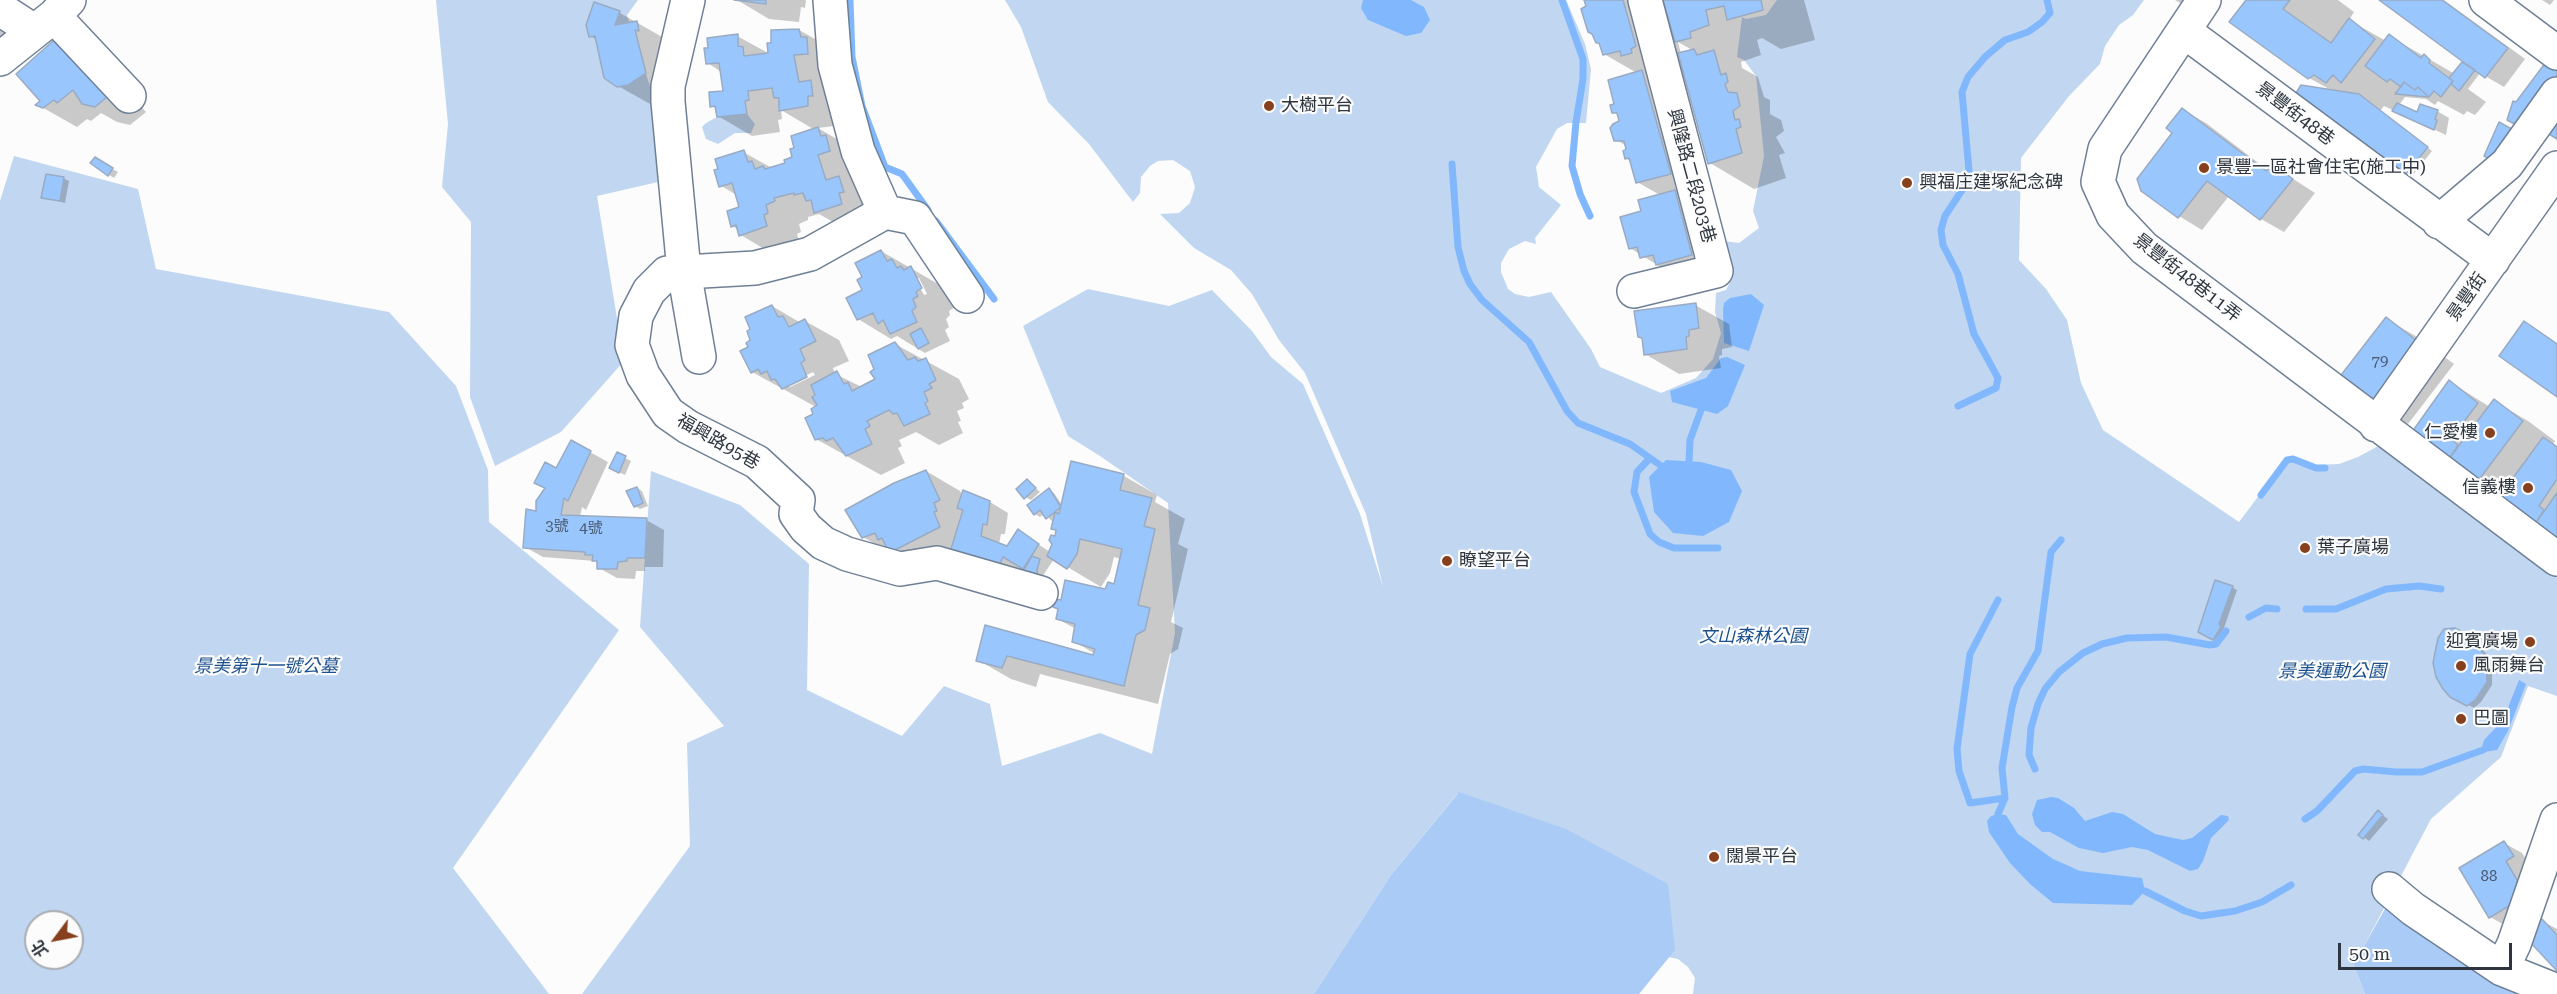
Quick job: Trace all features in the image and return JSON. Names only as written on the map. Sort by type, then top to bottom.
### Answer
[{"type":"street","points":[[688,0],[668,86],[684,271],[699,357]]},
{"type":"street","points":[[830,0],[835,64],[858,151],[885,212],[915,218],[967,296]]},
{"type":"street","name":"興隆路二段203巷","points":[[1634,291],[1716,271],[1645,0]]},
{"type":"street","name":"景豐街48巷11弄","points":[[2204,0],[2105,149],[2098,182],[2113,215],[2144,248],[2376,425],[2557,559]]},
{"type":"street","points":[[2486,0],[2557,52]]},
{"type":"street","points":[[0,9],[52,15],[129,96]]},
{"type":"street","points":[[0,59],[52,15]]},
{"type":"street","name":"景豐街48巷","points":[[2184,31],[2493,260]]},
{"type":"street","points":[[2439,222],[2507,164],[2557,94]]},
{"type":"street","name":"景豐街","points":[[2376,425],[2557,168]]},
{"type":"street","name":"福興路95巷","points":[[885,212],[810,254],[755,268],[667,273],[649,291],[636,316],[632,345],[643,375],[668,413],[688,427],[757,462],[798,500],[796,514],[806,528],[823,543],[847,554],[900,568],[937,563],[1041,593]]},
{"type":"street","points":[[2502,969],[2514,944],[2557,820]]},
{"type":"street","points":[[2389,889],[2414,909],[2502,969],[2557,991]]},
{"type":"green space","points":[[436,0],[638,0],[627,15],[656,105],[658,182],[597,196],[624,361],[561,432],[495,466],[470,397],[471,222],[442,187],[448,124]]},
{"type":"green space","points":[[1005,0],[1566,0],[1585,44],[1591,69],[1586,123],[1567,123],[1557,129],[1536,167],[1539,187],[1561,205],[1535,238],[1536,244],[1525,241],[1509,249],[1501,263],[1501,272],[1508,289],[1515,294],[1529,297],[1551,292],[1591,349],[1600,367],[1661,393],[1696,378],[1713,359],[1721,333],[1715,312],[1716,293],[1726,290],[1733,276],[1724,241],[1739,243],[1759,228],[1753,211],[1764,156],[1756,76],[1744,60],[1737,57],[1742,17],[1746,19],[1766,15],[1777,0],[2144,0],[2133,15],[2119,25],[2105,46],[2100,64],[2069,96],[2021,158],[2019,260],[2046,289],[2067,320],[2081,383],[2103,430],[2239,522],[2287,458],[2315,465],[2339,464],[2382,444],[2557,573],[2557,696],[2528,686],[2501,757],[2431,819],[2363,948],[2349,953],[2365,994],[1693,994],[1695,978],[1688,967],[1678,959],[1668,957],[1457,794],[1391,875],[1314,994],[582,994],[690,846],[687,743],[724,726],[640,627],[651,471],[740,505],[809,564],[807,690],[902,736],[944,686],[990,704],[1002,766],[1100,733],[1152,754],[1175,633],[1168,503],[1068,436],[1023,326],[1088,289],[1169,306],[1212,290],[1252,331],[1271,357],[1303,384],[1360,514],[1383,587],[1366,514],[1305,373],[1279,340],[1252,294],[1231,270],[1194,248],[1160,214],[1179,213],[1190,203],[1195,187],[1190,171],[1173,160],[1158,161],[1150,166],[1141,177],[1140,193],[1133,202],[1089,144],[1048,102],[1021,27]]},
{"type":"green space","points":[[747,114],[755,124],[751,133],[735,133],[718,144],[706,139],[702,127],[706,123],[717,117]]},
{"type":"green space","name":"景美第十一號公墓","points":[[14,156],[138,189],[156,269],[389,312],[456,386],[488,470],[489,522],[619,630],[453,868],[549,994],[0,994],[0,201]]},
{"type":"shaded area","points":[[1363,0],[1411,0],[1424,7],[1430,20],[1421,33],[1406,36],[1368,20],[1361,8]]},
{"type":"shaded area","points":[[1751,294],[1764,305],[1749,351],[1724,343],[1723,309],[1724,303],[1730,298]]},
{"type":"shaded area","points":[[1727,357],[1745,365],[1728,406],[1717,414],[1672,402],[1670,391],[1706,378],[1721,358]]},
{"type":"shaded area","points":[[1666,460],[1701,462],[1731,470],[1742,491],[1729,522],[1703,536],[1673,533],[1654,512],[1649,477]]},
{"type":"shaded area","points":[[2519,680],[2526,684],[2508,731],[2497,750],[2484,752],[2482,747],[2484,740],[2503,720]]},
{"type":"shaded area","points":[[1459,792],[1566,829],[1668,884],[1675,950],[1639,994],[1314,994],[1391,875]]},
{"type":"shaded area","points":[[2058,798],[2074,808],[2085,821],[2112,812],[2123,814],[2155,834],[2183,840],[2192,838],[2221,815],[2228,816],[2229,820],[2211,838],[2198,869],[2190,871],[2148,850],[2132,847],[2103,853],[2079,848],[2050,832],[2042,832],[2035,825],[2032,814],[2037,800]]},
{"type":"shaded area","points":[[2006,815],[2018,834],[2053,859],[2080,871],[2142,878],[2145,891],[2132,905],[2053,903],[2010,863],[1989,832],[1987,821],[1991,816]]},
{"type":"shaded area","points":[[2386,907],[2521,994],[2365,994],[2349,953],[2363,948]]},
{"type":"building","points":[[734,0],[766,0],[766,4]]},
{"type":"building","points":[[1584,0],[1623,0],[1636,46],[1631,49],[1632,53],[1621,56],[1620,51],[1603,55],[1599,43],[1596,43],[1592,34],[1588,32],[1581,9],[1586,6]]},
{"type":"building","points":[[1663,0],[1761,0],[1763,10],[1727,20],[1724,6],[1706,10],[1709,25],[1690,32],[1691,38],[1675,42]]},
{"type":"building","points":[[2246,0],[2290,0],[2283,9],[2331,43],[2349,18],[2375,39],[2341,83],[2333,75],[2326,83],[2314,75],[2308,79],[2229,22]]},
{"type":"building","points":[[2379,0],[2442,0],[2508,48],[2485,78]]},
{"type":"building","points":[[594,2],[620,11],[615,25],[637,21],[639,31],[635,30],[646,73],[628,85],[617,87],[604,78],[595,36],[589,37],[586,25]]},
{"type":"building","points":[[799,29],[801,37],[807,37],[808,54],[794,55],[799,82],[811,80],[813,96],[808,96],[808,106],[779,111],[779,98],[774,98],[772,88],[748,91],[749,100],[745,101],[747,114],[717,117],[715,106],[710,107],[709,92],[723,91],[719,63],[706,64],[704,48],[708,48],[707,38],[738,34],[738,46],[743,47],[744,56],[768,53],[767,43],[771,43],[771,30]]},
{"type":"building","points":[[2389,34],[2421,58],[2424,54],[2430,60],[2429,63],[2453,81],[2441,97],[2434,91],[2429,97],[2418,87],[2415,90],[2404,82],[2401,87],[2390,79],[2387,82],[2365,66]]},
{"type":"building","points":[[62,38],[113,92],[95,107],[82,104],[73,90],[57,103],[54,100],[43,108],[35,105],[40,101],[16,74],[54,40]]},
{"type":"building","points":[[1694,49],[1697,55],[1714,50],[1721,75],[1726,73],[1728,82],[1725,84],[1728,92],[1737,93],[1740,106],[1733,111],[1735,120],[1739,119],[1741,127],[1736,129],[1742,153],[1708,164],[1678,53]]},
{"type":"building","points":[[2462,62],[2475,70],[2459,91],[2451,84],[2453,81],[2449,78]]},
{"type":"building","points":[[2546,62],[2557,70],[2557,82],[2524,129],[2507,120],[2513,101],[2516,102]]},
{"type":"building","points":[[1642,70],[1671,174],[1636,183],[1629,158],[1625,159],[1624,141],[1614,141],[1610,128],[1619,121],[1617,113],[1612,113],[1610,105],[1614,104],[1608,80]]},
{"type":"building","points":[[2404,82],[2415,90],[2418,87],[2429,97],[2395,94]]},
{"type":"building","points":[[2301,85],[2359,94],[2428,147],[2406,174],[2296,93]]},
{"type":"building","points":[[2397,103],[2417,112],[2420,104],[2438,110],[2434,130],[2392,111]]},
{"type":"building","name":"景豐一區社會住宅(施工中)","points":[[2182,108],[2266,171],[2273,164],[2293,179],[2260,220],[2207,181],[2178,218],[2141,191],[2137,179],[2172,133],[2166,128]]},
{"type":"building","points":[[2557,113],[2557,139],[2544,131]]},
{"type":"building","points":[[2499,122],[2517,132],[2493,161],[2484,156]]},
{"type":"building","points":[[818,127],[821,136],[826,135],[830,151],[818,155],[826,180],[839,176],[844,192],[839,193],[842,204],[814,213],[811,200],[806,201],[803,193],[774,198],[775,201],[766,205],[768,213],[764,215],[767,226],[739,236],[736,225],[731,227],[727,211],[739,207],[732,183],[719,187],[714,170],[718,169],[715,159],[744,150],[748,162],[752,161],[755,169],[763,166],[765,169],[785,163],[784,160],[792,157],[790,149],[794,148],[791,136]]},
{"type":"building","points":[[95,157],[113,168],[108,176],[90,163]]},
{"type":"building","points":[[46,174],[64,177],[60,201],[41,198]]},
{"type":"building","points":[[1675,190],[1692,255],[1656,265],[1653,255],[1640,258],[1637,247],[1629,249],[1620,217],[1641,211],[1638,200]]},
{"type":"building","points":[[881,250],[887,261],[892,259],[897,268],[901,266],[904,270],[911,266],[922,288],[916,292],[918,296],[913,299],[916,307],[912,311],[917,322],[890,334],[883,320],[878,324],[873,313],[857,320],[846,298],[862,290],[857,280],[862,277],[855,263]]},
{"type":"building","points":[[1696,303],[1699,328],[1689,330],[1689,336],[1686,337],[1687,349],[1644,355],[1642,338],[1638,337],[1634,311]]},
{"type":"building","points":[[772,305],[778,317],[783,316],[789,327],[805,319],[816,341],[800,349],[805,360],[801,363],[807,377],[782,389],[775,379],[771,380],[767,371],[761,374],[758,369],[751,373],[740,351],[748,347],[746,343],[750,340],[747,331],[750,329],[745,317]]},
{"type":"building","points":[[2386,317],[2421,344],[2373,406],[2338,379]]},
{"type":"building","points":[[2524,321],[2557,344],[2557,397],[2499,356]]},
{"type":"building","points":[[921,328],[929,343],[918,349],[910,334]]},
{"type":"building","points":[[895,342],[908,360],[915,357],[918,361],[926,358],[936,380],[929,384],[932,388],[924,392],[928,401],[925,403],[930,414],[904,426],[897,413],[893,414],[889,410],[867,421],[870,426],[865,429],[872,444],[846,456],[833,438],[826,441],[823,438],[815,440],[805,418],[813,414],[811,409],[817,405],[812,397],[815,395],[811,385],[837,371],[844,384],[848,382],[852,391],[875,379],[870,372],[874,369],[868,355]]},
{"type":"building","points":[[2449,380],[2478,403],[2451,439],[2458,445],[2449,459],[2412,432]]},
{"type":"building","name":"仁愛樓","points":[[2494,399],[2523,421],[2478,481],[2449,459]]},
{"type":"building","name":"信義樓","points":[[2543,437],[2557,447],[2557,479],[2539,506],[2544,510],[2535,524],[2499,497]]},
{"type":"building","points":[[571,440],[591,451],[568,501],[564,498],[561,515],[647,518],[645,558],[627,558],[627,561],[618,562],[617,569],[597,569],[597,561],[592,561],[593,555],[585,555],[585,552],[523,548],[526,509],[536,511],[536,501],[545,488],[534,483],[545,462],[556,468]]},
{"type":"building","points":[[617,452],[626,456],[619,473],[609,468]]},
{"type":"building","points":[[1071,461],[1124,474],[1120,490],[1152,498],[1144,526],[1155,529],[1138,605],[1150,608],[1145,630],[1136,635],[1124,686],[1007,656],[1002,668],[976,661],[985,625],[1093,655],[1095,649],[1072,642],[1075,624],[1056,619],[1058,609],[1053,607],[1055,599],[1061,600],[1065,580],[1105,589],[1108,582],[1114,584],[1122,549],[1080,539],[1077,554],[1067,569],[1047,556],[1052,544],[1049,540],[1051,535],[1055,536],[1056,530],[1051,529],[1055,512],[1059,514]]},
{"type":"building","points":[[926,470],[940,500],[934,503],[937,511],[934,512],[940,527],[889,553],[882,538],[878,540],[875,533],[862,538],[845,510],[894,483]]},
{"type":"building","points":[[1027,479],[1036,488],[1024,499],[1016,489]]},
{"type":"building","points":[[637,487],[643,503],[634,507],[626,491]]},
{"type":"building","points":[[1049,488],[1061,507],[1046,519],[1040,510],[1034,515],[1027,505]]},
{"type":"building","points":[[963,490],[990,501],[987,525],[983,524],[981,536],[1007,546],[1018,529],[1039,544],[1023,569],[1003,557],[997,571],[950,552],[963,510],[957,508]]},
{"type":"building","points":[[2557,493],[2557,540],[2535,524]]},
{"type":"building","points":[[1032,556],[1040,559],[1037,570],[1039,584],[1020,577]]},
{"type":"building","points":[[2215,580],[2233,586],[2219,624],[2221,627],[2213,640],[2198,632]]},
{"type":"building","name":"風雨舞台","points":[[2455,628],[2470,636],[2486,657],[2487,682],[2476,699],[2467,706],[2450,697],[2443,689],[2436,677],[2433,663],[2438,638],[2444,629]]},
{"type":"building","points":[[2378,810],[2383,815],[2363,839],[2358,835]]},
{"type":"building","points":[[2504,841],[2514,856],[2506,861],[2520,885],[2514,903],[2489,918],[2459,868]]},
{"type":"building","points":[[2542,919],[2557,935],[2557,971],[2530,942],[2536,922]]},
{"type":"waterway","points":[[850,0],[852,57],[862,106],[885,167],[902,174],[928,210]]},
{"type":"waterway","points":[[1562,0],[1583,59],[1583,79],[1572,166],[1580,194],[1590,216]]},
{"type":"waterway","points":[[1958,406],[1996,388],[1998,378],[1974,334],[1958,274],[1943,245],[1941,230],[1945,216],[1968,181],[1962,92],[1968,77],[1985,57],[2005,40],[2028,32],[2042,22],[2050,13],[2047,0]]},
{"type":"waterway","points":[[1452,164],[1458,247],[1470,284],[1482,300],[1529,342],[1567,411],[1578,423],[1630,444],[1650,458]]},
{"type":"waterway","points":[[936,221],[994,299]]},
{"type":"waterway","points":[[1689,462],[1690,440],[1701,410]]},
{"type":"waterway","points":[[1660,465],[1650,458],[1637,472],[1634,492],[1650,534],[1659,542],[1674,548],[1718,548]]},
{"type":"waterway","points":[[2261,495],[2287,460],[2293,459],[2316,468],[2325,468]]},
{"type":"waterway","points":[[1998,814],[2005,798],[2002,768],[2012,707],[2017,688],[2038,651],[2051,552],[2061,540]]},
{"type":"waterway","points":[[2306,609],[2336,609],[2386,589],[2419,586],[2441,589]]},
{"type":"waterway","points":[[1998,600],[1970,654],[1957,749],[1959,771],[1970,803],[2005,798]]},
{"type":"waterway","points":[[2249,617],[2266,608],[2277,609]]},
{"type":"waterway","points":[[2035,769],[2029,755],[2031,728],[2038,704],[2045,689],[2059,672],[2083,653],[2102,644],[2127,638],[2166,637],[2210,645],[2216,644],[2226,631]]},
{"type":"waterway","points":[[2305,819],[2317,811],[2355,771],[2363,769],[2422,772],[2483,750]]},
{"type":"waterway","points":[[2145,891],[2185,911],[2201,916],[2235,911],[2262,902],[2291,885]]},
{"type":"place","name":"大樹平台","points":[[1269,106]]},
{"type":"place","name":"景豐一區社會住宅(施工中)","points":[[2204,168]]},
{"type":"place","name":"興福庄建塚紀念碑","points":[[1907,183]]},
{"type":"place","name":"仁愛樓","points":[[2490,433]]},
{"type":"place","name":"信義樓","points":[[2528,488]]},
{"type":"place","name":"葉子廣場","points":[[2305,548]]},
{"type":"place","name":"瞭望平台","points":[[1447,561]]},
{"type":"place","name":"迎賓廣場","points":[[2530,642]]},
{"type":"place","name":"風雨舞台","points":[[2461,666]]},
{"type":"place","name":"巴圖","points":[[2461,719]]},
{"type":"place","name":"闊景平台","points":[[1714,857]]},
{"type":"park label","name":"文山森林公園","points":[[1753,637]]},
{"type":"park label","name":"景美運動公園","points":[[2332,672]]}]
